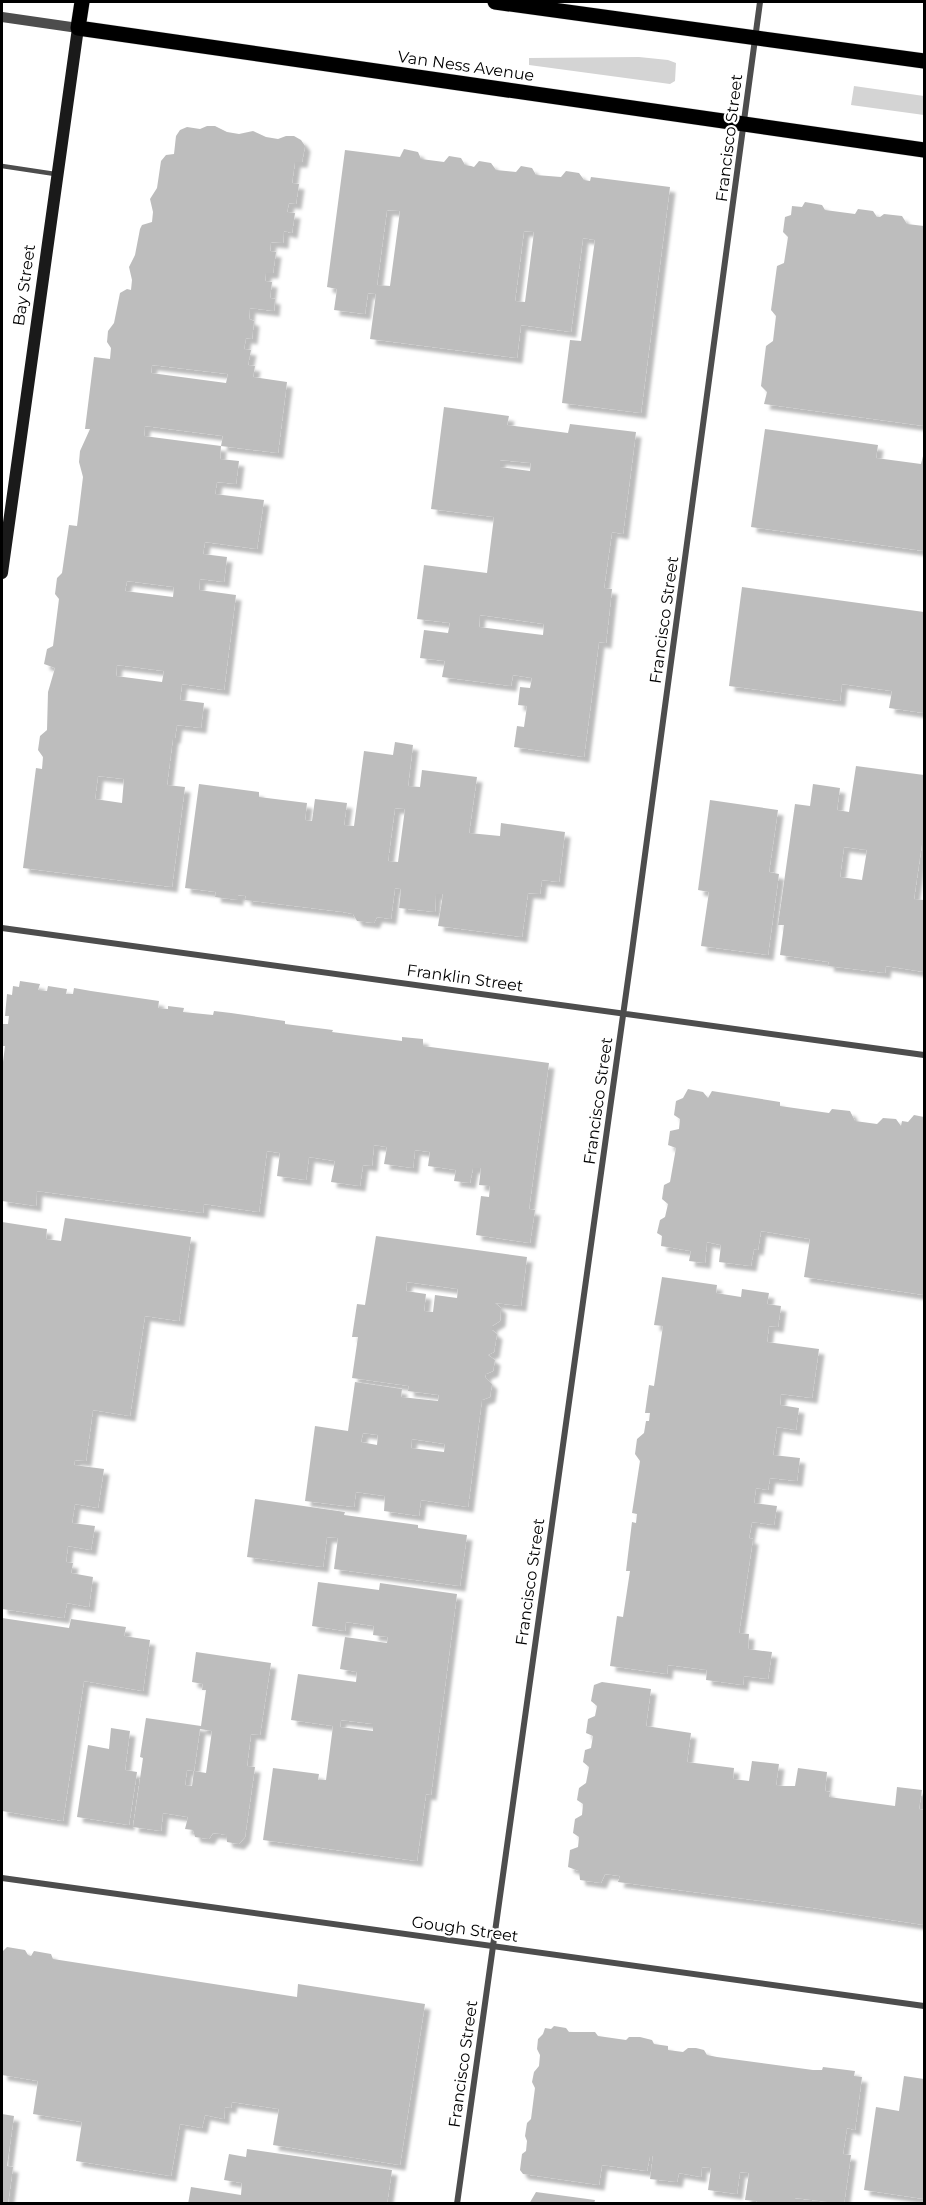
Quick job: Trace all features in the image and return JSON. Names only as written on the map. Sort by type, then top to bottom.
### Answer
[{"type":"main road","name":"Bay Street","points":[[2,573],[82,2]]},
{"type":"main road","points":[[495,2],[924,61]]},
{"type":"main road","name":"Van Ness Avenue","points":[[78,28],[924,150]]},
{"type":"street","name":"Francisco Street","points":[[457,2204],[624,1014],[760,2]]},
{"type":"street","name":"Van Ness Avenue","points":[[2,17],[78,28]]},
{"type":"street","name":"Franklin Street","points":[[2,928],[924,1055]]},
{"type":"street","name":"Gough Street","points":[[2,1878],[924,2006]]},
{"type":"lane","points":[[2,166],[57,175]]},
{"type":"shaded area","points":[[639,57],[676,63],[675,81],[670,84],[529,65],[529,58]]},
{"type":"shaded area","points":[[854,86],[924,96],[924,115],[851,105]]},
{"type":"building","points":[[215,126],[227,132],[239,134],[253,131],[278,139],[294,136],[305,146],[302,162],[295,162],[292,183],[299,184],[296,204],[289,203],[287,212],[295,213],[292,233],[284,231],[283,243],[271,242],[270,251],[276,252],[273,273],[266,273],[265,281],[272,282],[270,298],[275,299],[274,311],[250,308],[249,319],[254,321],[252,339],[246,338],[244,349],[251,350],[248,365],[255,366],[253,377],[287,382],[278,453],[221,446],[220,459],[239,461],[236,484],[217,482],[215,494],[264,500],[257,549],[205,542],[203,554],[227,557],[224,582],[200,579],[199,590],[236,595],[224,690],[182,684],[180,700],[204,703],[201,728],[177,725],[175,738],[173,738],[167,785],[185,787],[172,887],[23,868],[36,768],[42,769],[43,757],[38,750],[40,736],[47,730],[48,692],[55,668],[44,664],[47,649],[53,646],[59,599],[55,594],[57,578],[62,573],[69,525],[77,526],[83,477],[79,462],[80,451],[90,429],[85,429],[94,357],[110,359],[108,331],[114,323],[120,293],[127,289],[131,290],[132,280],[129,267],[135,255],[142,225],[152,222],[153,212],[150,199],[157,188],[161,161],[166,155],[174,154],[176,136],[180,130],[187,127],[200,129]],"holes":[[[152,365],[228,374],[226,383],[151,373]],[[145,426],[223,436],[221,446],[144,436]],[[127,581],[174,587],[173,597],[125,591]],[[117,665],[164,671],[162,682],[116,676]],[[98,776],[124,779],[122,803],[95,799]]]},
{"type":"building","points":[[404,149],[418,152],[421,159],[444,162],[449,156],[461,158],[465,165],[474,167],[479,161],[491,163],[496,170],[516,172],[521,166],[532,168],[536,175],[561,177],[566,171],[579,173],[584,180],[590,181],[591,177],[670,187],[641,413],[562,403],[570,340],[581,341],[595,240],[583,238],[571,332],[521,325],[517,358],[370,339],[376,294],[368,293],[365,314],[334,310],[337,289],[327,287],[345,150],[400,157]],"holes":[[[387,210],[400,211],[390,286],[377,285]],[[524,231],[534,232],[525,302],[515,301]]]},
{"type":"building","points":[[805,202],[822,205],[825,210],[855,214],[858,209],[873,211],[877,217],[884,214],[902,216],[907,224],[924,226],[924,426],[764,404],[767,392],[761,386],[766,346],[773,341],[776,316],[771,310],[777,266],[784,263],[788,237],[783,232],[785,217],[791,215],[792,206],[802,207]]},
{"type":"building","points":[[444,407],[509,416],[507,425],[568,433],[570,424],[636,432],[623,534],[612,532],[604,588],[612,589],[606,643],[599,642],[584,757],[514,747],[517,726],[524,727],[527,706],[518,705],[520,687],[530,688],[532,678],[513,675],[511,686],[442,677],[445,661],[420,658],[424,630],[448,633],[450,623],[417,619],[424,565],[487,573],[494,517],[431,509]],"holes":[[[500,460],[531,463],[530,471],[500,467]],[[480,615],[544,624],[543,635],[479,627]]]},
{"type":"building","points":[[765,429],[878,445],[876,458],[921,464],[924,452],[924,551],[751,527]]},
{"type":"building","points":[[742,587],[924,612],[924,713],[889,708],[892,691],[842,684],[840,701],[729,686]]},
{"type":"building","points":[[395,742],[413,745],[408,786],[420,787],[422,770],[477,777],[469,833],[500,836],[501,823],[565,832],[559,882],[542,880],[540,894],[528,893],[522,937],[438,926],[443,894],[436,894],[435,912],[399,908],[401,889],[395,888],[391,919],[377,917],[374,923],[357,921],[353,914],[343,912],[245,900],[246,896],[238,895],[238,900],[215,897],[216,892],[185,888],[199,784],[259,792],[259,797],[307,803],[305,820],[312,821],[315,799],[347,803],[344,825],[354,826],[364,751],[393,755]],"holes":[[[395,808],[405,809],[398,862],[388,861]]]},
{"type":"building","points":[[856,766],[924,775],[924,844],[922,844],[914,899],[924,900],[924,972],[886,966],[885,973],[828,966],[829,962],[780,955],[784,925],[778,925],[795,804],[810,806],[813,784],[840,788],[837,810],[849,812]],"holes":[[[844,847],[867,850],[862,880],[840,877]]]},
{"type":"building","points":[[710,800],[778,810],[769,872],[779,874],[768,955],[701,946],[709,892],[698,890]]},
{"type":"building","points":[[20,981],[40,984],[38,990],[47,991],[48,986],[67,989],[66,994],[73,994],[74,988],[159,1001],[158,1008],[168,1009],[168,1006],[184,1008],[183,1012],[213,1015],[214,1011],[285,1021],[285,1024],[333,1030],[332,1032],[402,1041],[402,1037],[423,1039],[423,1046],[549,1063],[529,1209],[535,1210],[530,1243],[476,1235],[481,1196],[489,1197],[490,1186],[479,1185],[481,1168],[473,1168],[470,1183],[454,1181],[456,1170],[428,1166],[430,1152],[415,1150],[413,1168],[384,1164],[387,1147],[374,1145],[372,1166],[363,1165],[360,1186],[331,1182],[335,1161],[309,1157],[306,1180],[277,1176],[280,1153],[267,1151],[259,1212],[204,1204],[203,1213],[37,1191],[36,1206],[2,1201],[2,1070],[5,1046],[2,1046],[2,1024],[8,1024],[9,1016],[5,1016],[7,994],[12,995],[13,986],[19,987]]},
{"type":"building","points":[[688,1089],[703,1092],[708,1098],[712,1091],[780,1102],[780,1106],[829,1113],[832,1109],[850,1111],[855,1121],[877,1124],[883,1118],[896,1119],[901,1126],[902,1121],[908,1122],[914,1115],[924,1117],[924,1295],[804,1277],[810,1239],[761,1231],[758,1250],[754,1249],[751,1266],[719,1262],[721,1245],[707,1242],[705,1263],[689,1261],[691,1251],[661,1246],[662,1236],[657,1233],[660,1220],[665,1217],[668,1204],[662,1199],[664,1185],[670,1182],[676,1148],[668,1145],[670,1131],[679,1129],[680,1119],[674,1115],[676,1101],[683,1098]]},
{"type":"building","points":[[65,1218],[191,1237],[179,1321],[145,1316],[130,1416],[93,1410],[86,1461],[75,1460],[74,1465],[104,1469],[98,1508],[75,1504],[72,1523],[95,1526],[91,1550],[68,1546],[66,1562],[73,1563],[71,1573],[93,1577],[89,1607],[67,1603],[64,1618],[2,1609],[2,1222],[47,1229],[46,1239],[61,1241]]},
{"type":"building","points":[[376,1236],[527,1257],[521,1306],[495,1303],[501,1308],[500,1321],[492,1326],[492,1330],[497,1334],[494,1352],[488,1355],[495,1360],[493,1371],[485,1377],[492,1384],[490,1397],[482,1400],[468,1507],[421,1500],[419,1516],[384,1511],[385,1496],[356,1492],[354,1507],[305,1501],[315,1426],[348,1431],[355,1382],[402,1389],[401,1397],[438,1401],[439,1395],[408,1391],[409,1386],[352,1378],[358,1337],[352,1337],[357,1304],[365,1305]],"holes":[[[407,1282],[458,1289],[457,1298],[435,1295],[433,1312],[424,1311],[426,1294],[406,1291]],[[363,1433],[378,1435],[377,1445],[361,1442]],[[412,1439],[445,1444],[444,1452],[411,1448]]]},
{"type":"building","points":[[662,1277],[717,1285],[716,1293],[741,1297],[742,1289],[769,1293],[767,1304],[781,1306],[778,1327],[769,1326],[767,1342],[819,1349],[812,1398],[781,1394],[780,1405],[799,1408],[796,1430],[777,1427],[773,1455],[800,1458],[797,1481],[770,1478],[768,1490],[756,1488],[754,1503],[777,1506],[774,1525],[752,1522],[749,1538],[753,1539],[739,1633],[749,1634],[748,1649],[772,1652],[768,1679],[744,1676],[743,1685],[706,1680],[707,1670],[668,1665],[667,1674],[610,1666],[617,1616],[623,1617],[630,1571],[626,1571],[632,1522],[636,1523],[637,1514],[632,1513],[640,1461],[635,1454],[637,1439],[644,1433],[646,1421],[649,1421],[650,1413],[645,1413],[649,1385],[654,1386],[663,1326],[654,1325]]},
{"type":"building","points":[[255,1499],[345,1512],[344,1515],[418,1525],[418,1528],[467,1535],[460,1586],[334,1569],[338,1538],[327,1537],[323,1567],[247,1557]]},
{"type":"building","points":[[318,1582],[379,1590],[380,1583],[457,1594],[431,1795],[426,1794],[417,1861],[263,1840],[273,1768],[319,1774],[318,1780],[326,1780],[333,1726],[291,1720],[298,1674],[356,1682],[357,1672],[340,1669],[345,1637],[387,1643],[388,1637],[373,1635],[374,1626],[346,1622],[345,1631],[312,1626]],"holes":[[[341,1720],[373,1724],[373,1731],[340,1727]]]},
{"type":"building","points":[[2,1618],[69,1628],[71,1619],[126,1627],[124,1636],[150,1640],[143,1691],[84,1681],[63,1821],[2,1811]]},
{"type":"building","points":[[196,1652],[271,1663],[260,1735],[251,1734],[247,1766],[255,1767],[245,1837],[239,1844],[227,1842],[226,1835],[221,1834],[213,1833],[209,1839],[195,1837],[193,1830],[185,1829],[188,1817],[163,1813],[161,1831],[133,1827],[146,1718],[201,1726],[206,1690],[202,1690],[203,1684],[192,1682]],"holes":[[[200,1729],[212,1731],[206,1773],[194,1771]],[[187,1770],[194,1771],[192,1786],[185,1785]]]},
{"type":"building","points":[[602,1682],[651,1689],[646,1726],[691,1733],[687,1762],[734,1768],[733,1779],[749,1781],[752,1761],[779,1764],[776,1785],[795,1786],[798,1768],[827,1772],[825,1791],[830,1792],[829,1797],[895,1806],[897,1787],[922,1790],[919,1809],[924,1810],[924,1925],[618,1882],[620,1876],[605,1874],[601,1883],[580,1880],[579,1871],[568,1867],[570,1850],[578,1847],[579,1837],[573,1833],[575,1819],[582,1815],[583,1804],[577,1800],[579,1788],[586,1783],[589,1767],[583,1762],[585,1750],[591,1748],[593,1736],[586,1733],[588,1719],[595,1716],[597,1706],[591,1701],[594,1685]]},
{"type":"building","points":[[111,1728],[130,1731],[125,1770],[137,1772],[129,1825],[77,1817],[88,1745],[109,1749]]},
{"type":"building","points":[[7,1947],[25,1950],[31,1956],[34,1951],[51,1954],[53,1959],[297,1997],[298,1984],[425,2004],[400,2165],[273,2145],[279,2109],[232,2102],[231,2108],[225,2107],[224,2119],[205,2115],[202,2128],[180,2124],[171,2176],[76,2161],[82,2122],[33,2114],[38,2081],[2,2075],[2,1964],[3,1951]]},
{"type":"building","points":[[554,2026],[566,2028],[569,2032],[595,2032],[598,2036],[626,2040],[629,2037],[640,2037],[652,2040],[654,2044],[668,2046],[668,2050],[683,2052],[688,2048],[696,2048],[704,2050],[707,2055],[717,2057],[813,2070],[822,2070],[823,2067],[855,2071],[854,2076],[862,2077],[855,2130],[847,2128],[843,2154],[851,2155],[844,2204],[795,2198],[795,2204],[756,2204],[757,2201],[745,2200],[749,2173],[740,2172],[737,2194],[708,2190],[711,2168],[702,2167],[701,2177],[679,2173],[677,2182],[650,2179],[653,2156],[650,2156],[647,2171],[602,2165],[599,2185],[523,2174],[520,2170],[522,2154],[526,2151],[525,2136],[527,2123],[531,2119],[535,2088],[532,2082],[534,2072],[539,2066],[538,2039],[545,2028],[551,2029]]},
{"type":"building","points":[[904,2076],[924,2079],[924,2199],[864,2190],[876,2107],[899,2111]]},
{"type":"building","points":[[2,2114],[14,2116],[7,2166],[13,2167],[8,2204],[2,2204]]},
{"type":"building","points":[[247,2149],[392,2170],[387,2204],[188,2204],[191,2187],[241,2195],[242,2183],[224,2180],[229,2154],[246,2157]]},
{"type":"building","points":[[536,2192],[595,2200],[594,2204],[529,2204]]}]
